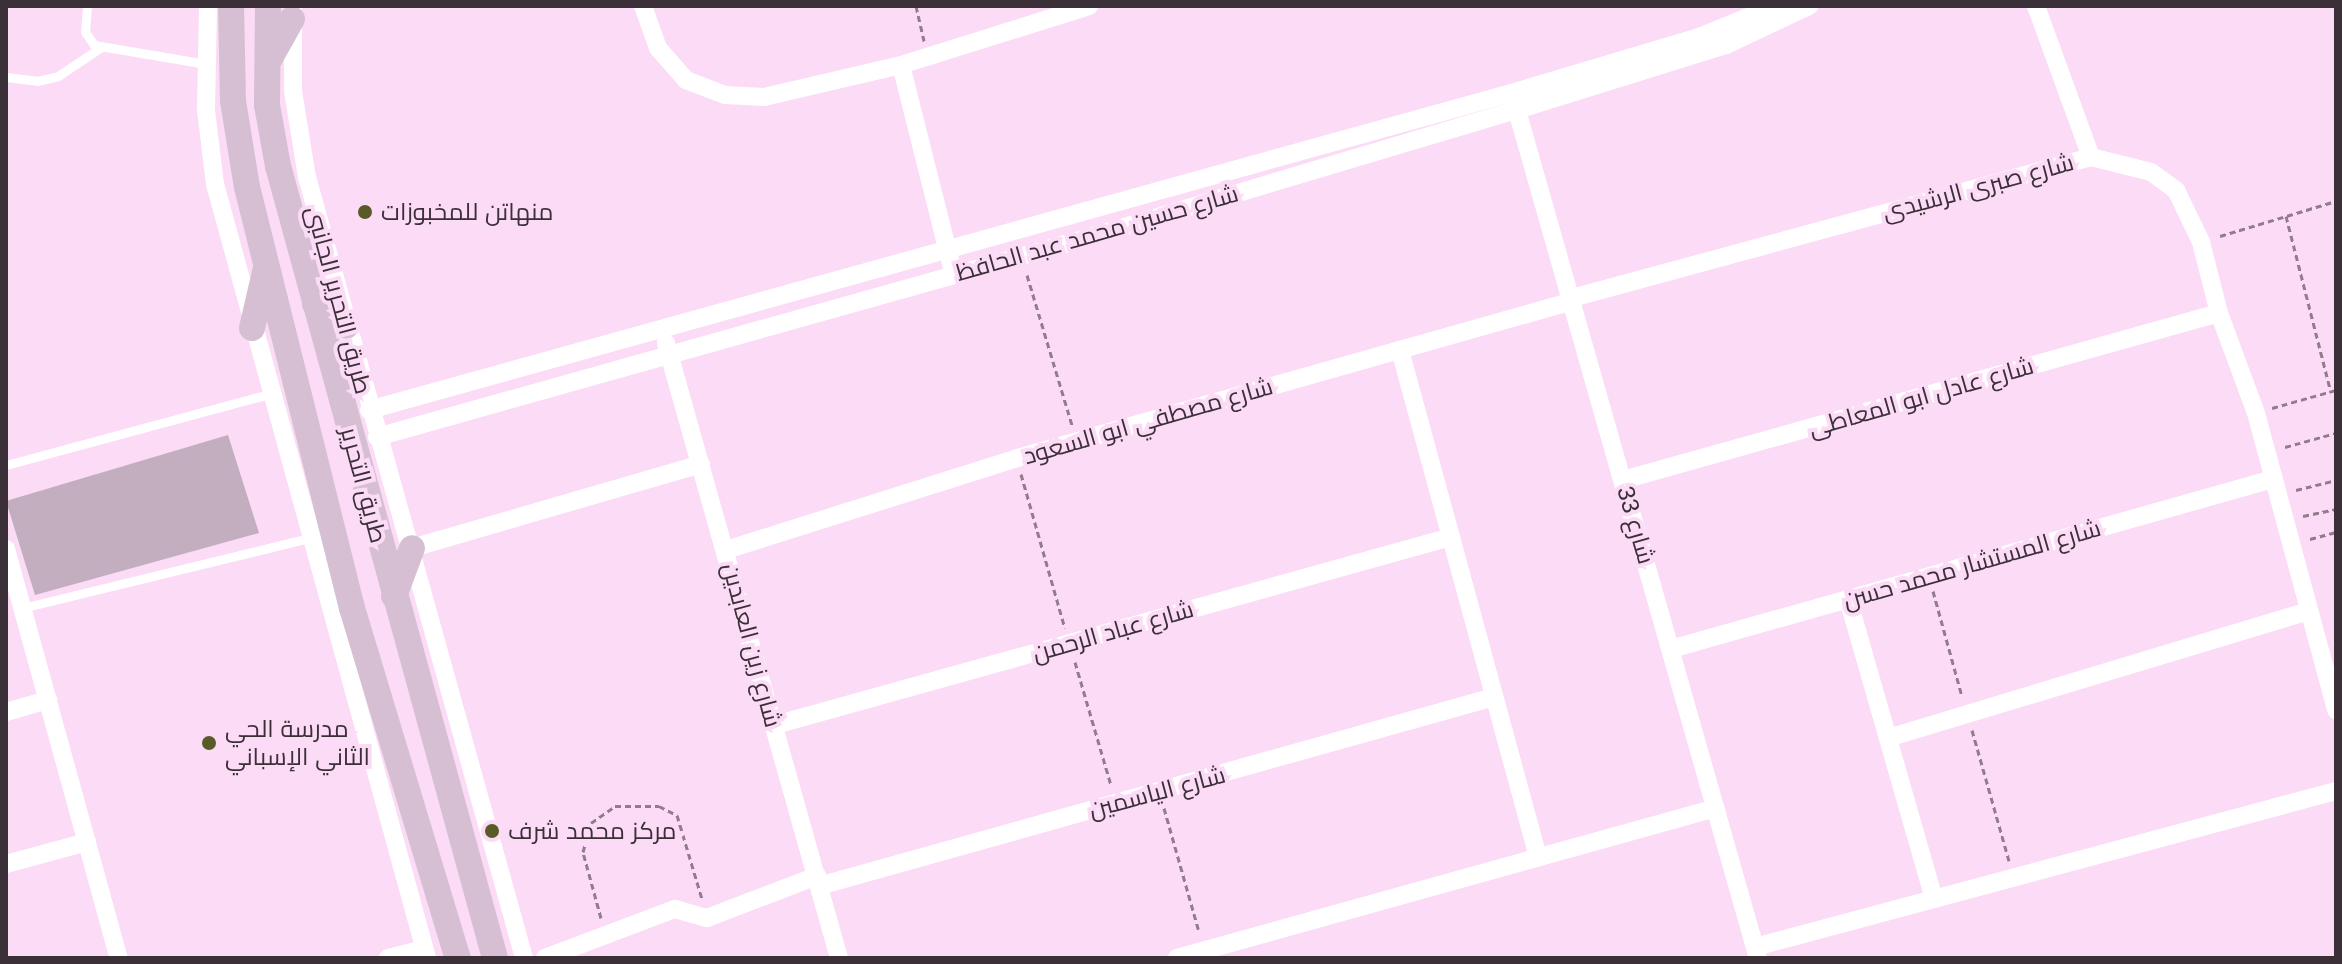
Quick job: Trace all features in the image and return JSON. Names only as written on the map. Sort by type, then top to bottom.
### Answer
[{"type":"street","points":[[208,6],[206,64],[215,184],[269,394],[425,954],[388,958]]},
{"type":"street","name":"طريق التحرير","points":[[231,6],[238,145],[352,608],[458,958]]},
{"type":"street","name":"طريق التحرير","points":[[268,6],[265,67],[278,166],[495,958]]},
{"type":"street","points":[[643,6],[658,48],[686,80],[725,95],[764,97],[803,91],[901,65],[1089,6]]},
{"type":"street","name":"شارع حسين محمد عبد الحافظ","points":[[377,437],[1022,256],[1514,102],[1775,6]]},
{"type":"street","name":"شارع حسين محمد عبد الحافظ","points":[[369,410],[1726,45],[1809,6]]},
{"type":"street","points":[[2036,6],[2091,157]]},
{"type":"street","points":[[265,67],[292,12]]},
{"type":"street","name":"طريق التحرير الجانبى","points":[[292,12],[293,91],[307,177],[369,410],[412,548],[524,958]]},
{"type":"street","points":[[901,65],[947,253],[955,274]]},
{"type":"street","name":"شارع 33","points":[[1514,102],[1573,299],[1756,952]]},
{"type":"street","name":"شارع صبرى الرشيدى","points":[[1573,299],[2091,157],[2151,172],[2176,190],[2201,242],[2219,313],[2256,413],[2336,710]]},
{"type":"street","points":[[252,328],[267,265]]},
{"type":"street","name":"شارع مصطفي ابو السعود","points":[[726,550],[1077,441],[1573,299]]},
{"type":"street","points":[[315,304],[346,326]]},
{"type":"street","name":"شارع عادل ابو المعاطى","points":[[1623,480],[2219,313]]},
{"type":"street","name":"شارع زين العابدين","points":[[663,332],[839,958]]},
{"type":"street","points":[[1400,350],[1538,857]]},
{"type":"street","points":[[394,596],[412,548],[701,464]]},
{"type":"street","name":"شارع المستشار محمد حسن","points":[[1671,649],[1848,599],[2275,487]]},
{"type":"street","name":"شارع عباد الرحمن","points":[[775,725],[1451,537]]},
{"type":"street","points":[[6,549],[119,958]]},
{"type":"street","points":[[323,586],[352,608]]},
{"type":"street","points":[[1848,599],[1934,899]]},
{"type":"street","points":[[1888,738],[2309,611]]},
{"type":"street","name":"شارع الياسمين","points":[[707,918],[818,881],[1160,793],[1494,697]]},
{"type":"street","points":[[6,712],[48,700]]},
{"type":"street","points":[[1756,952],[1934,899],[2336,791]]},
{"type":"street","points":[[1177,958],[1716,808]]},
{"type":"street","points":[[6,864],[87,842]]},
{"type":"street","points":[[545,958],[675,909],[707,918]]},
{"type":"lane","points":[[87,6],[86,37],[100,48],[206,64]]},
{"type":"lane","points":[[6,77],[37,81],[58,76],[100,48]]},
{"type":"lane","points":[[6,465],[269,394]]},
{"type":"lane","points":[[22,608],[310,538]]},
{"type":"path","points":[[916,6],[926,55]]},
{"type":"path","points":[[2201,242],[2336,201]]},
{"type":"path","points":[[2256,413],[2333,391],[2286,216]]},
{"type":"path","points":[[1022,256],[1077,441]]},
{"type":"path","points":[[2266,453],[2336,433]]},
{"type":"path","points":[[2275,487],[2336,480]]},
{"type":"path","points":[[2284,521],[2336,509]]},
{"type":"path","points":[[2291,545],[2336,532]]},
{"type":"path","points":[[1160,793],[1204,950]]},
{"type":"path","points":[[606,935],[583,852],[591,823],[615,806],[659,806],[677,815],[707,918]]},
{"type":"shaded area","points":[[228,435],[259,533],[35,595],[6,501]]},
{"type":"place","name":"منهاتن للمخبوزات","points":[[365,212]]},
{"type":"place","name":"مدرسة الحي الثاني الإسباني","points":[[209,743]]},
{"type":"place","name":"مركز محمد شرف","points":[[492,831]]}]
